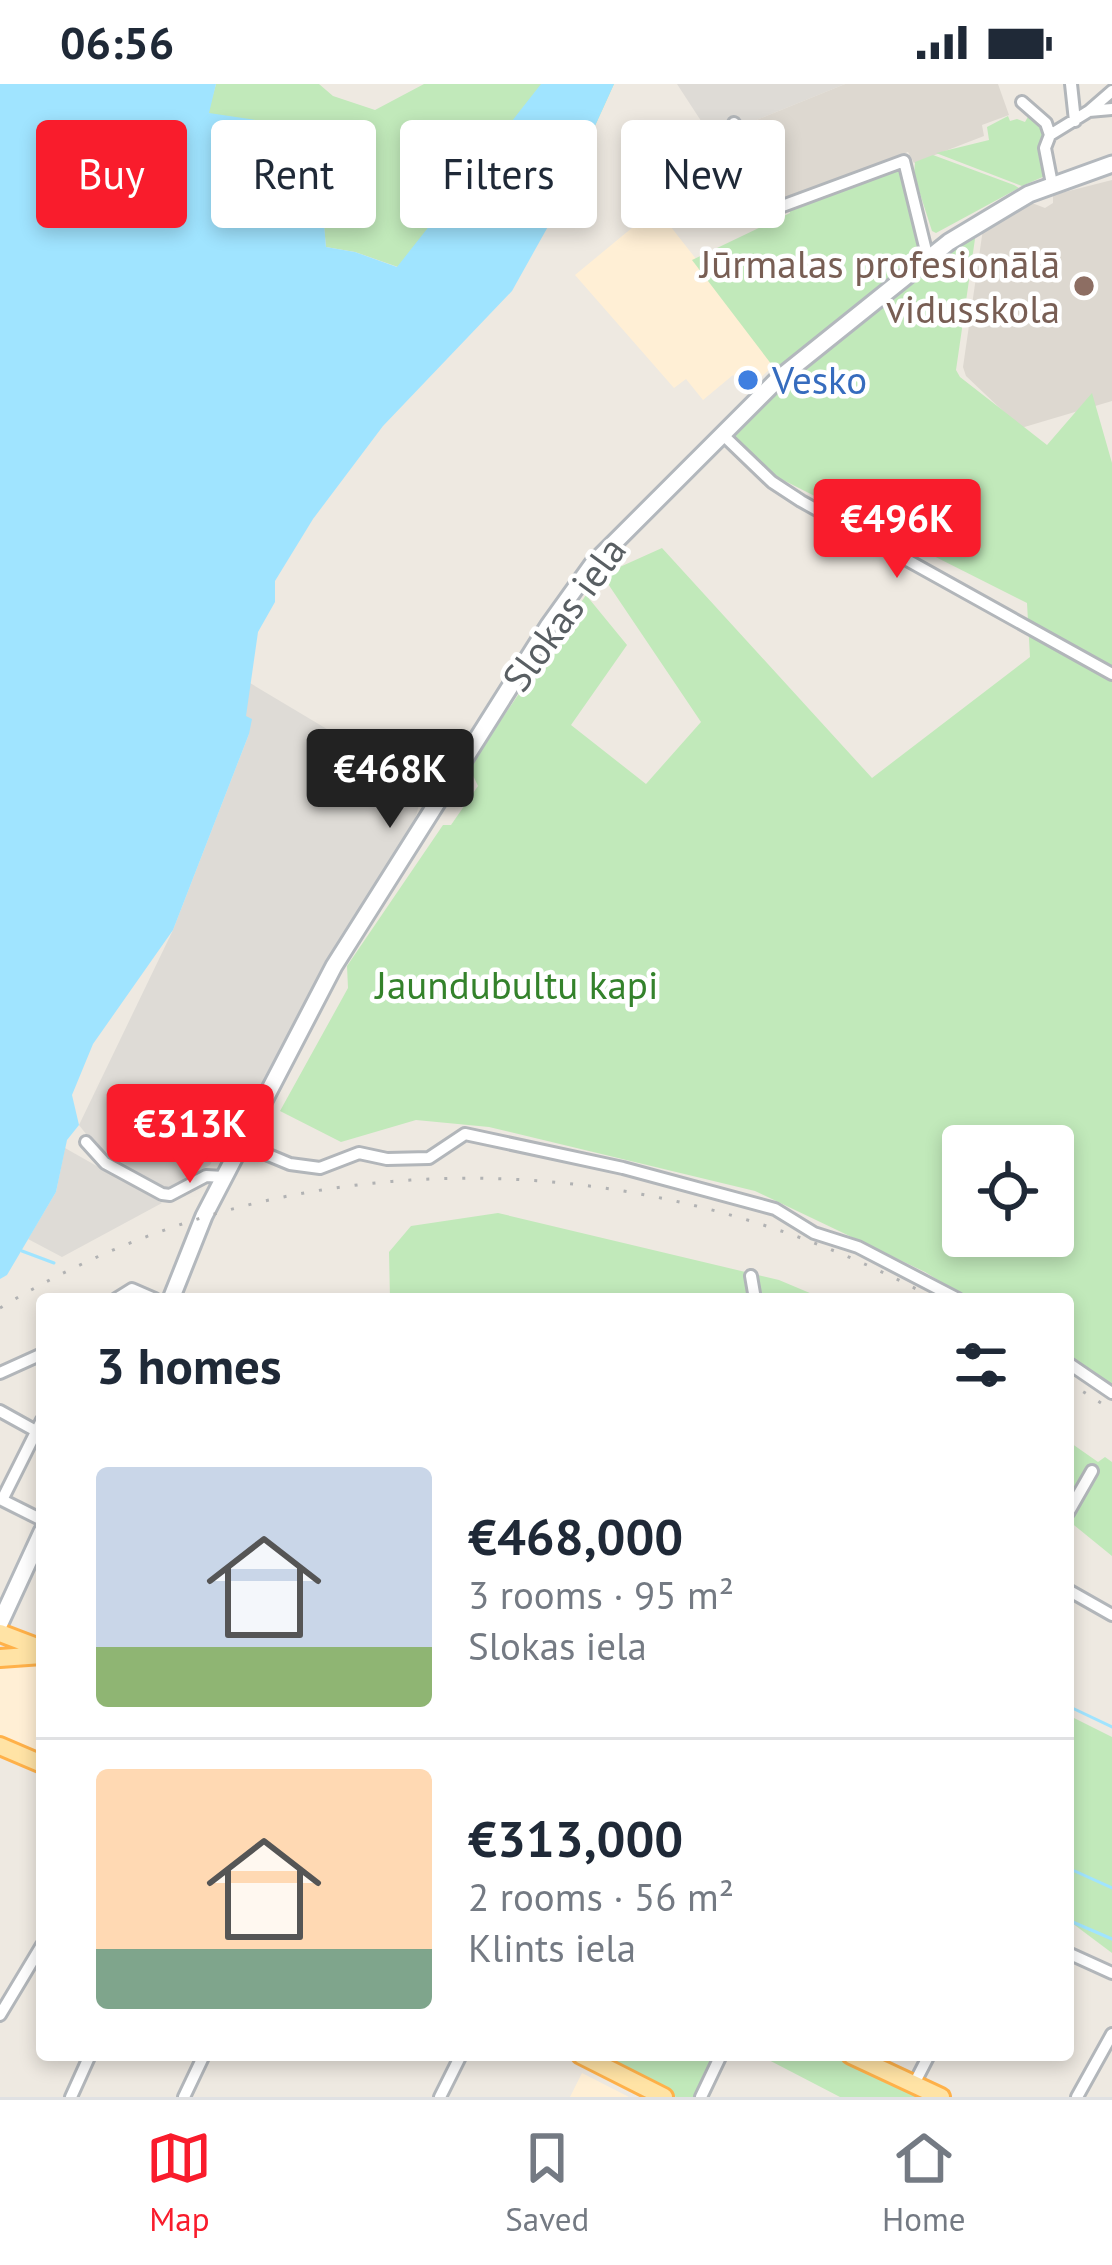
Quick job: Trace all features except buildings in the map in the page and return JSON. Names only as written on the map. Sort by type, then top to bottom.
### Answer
[{"type":"main road","name":"Slokas iela","points":[[174,1293],[200,1223],[343,952],[567,597],[613,542],[777,380],[928,259],[974,224],[1052,184],[1112,164]]},
{"type":"main road","points":[[36,1545],[1,1622],[36,1648]]},
{"type":"main road","points":[[0,1658],[36,1653]]},
{"type":"main road","points":[[0,1746],[36,1762]]},
{"type":"main road","points":[[593,2061],[664,2097]]},
{"type":"main road","points":[[864,2061],[941,2097]]},
{"type":"street","points":[[1071,84],[1075,121]]},
{"type":"street","points":[[1049,135],[1089,112],[1112,91]]},
{"type":"street","points":[[1022,102],[1046,123],[1052,184]]},
{"type":"street","points":[[1089,112],[1112,109]]},
{"type":"street","points":[[785,205],[904,161],[928,259]]},
{"type":"street","points":[[722,434],[772,482],[801,501],[1112,674]]},
{"type":"street","points":[[242,1144],[290,1164],[320,1168],[358,1153],[387,1159],[429,1157],[465,1134],[520,1143],[775,1209],[946,1293]]},
{"type":"street","points":[[86,1142],[105,1163],[162,1194],[170,1196],[206,1176],[224,1177]]},
{"type":"street","points":[[752,1276],[753,1293]]},
{"type":"street","points":[[0,1373],[36,1357]]},
{"type":"street","points":[[1074,1367],[1112,1393]]},
{"type":"street","points":[[0,1411],[36,1425]]},
{"type":"street","points":[[36,1432],[1,1499],[36,1517]]},
{"type":"street","points":[[1074,1502],[1092,1471]]},
{"type":"street","points":[[1074,1593],[1112,1615]]},
{"type":"street","points":[[0,2015],[36,1955]]},
{"type":"street","points":[[1074,1956],[1112,1973]]},
{"type":"street","points":[[1076,2097],[1112,2034]]},
{"type":"street","points":[[71,2097],[87,2061]]},
{"type":"street","points":[[184,2097],[201,2061]]},
{"type":"street","points":[[440,2097],[458,2061]]},
{"type":"street","points":[[701,2097],[718,2061]]},
{"type":"street","points":[[914,2084],[926,2061]]},
{"type":"shaded area","points":[[677,84],[845,84],[756,120],[700,120]]},
{"type":"shaded area","points":[[845,84],[998,84],[1009,115],[982,125],[984,136],[914,163],[908,152],[786,201],[785,120],[756,120]]},
{"type":"shaded area","points":[[1112,180],[1112,401],[1021,428],[966,376],[963,367],[983,229],[1032,203],[1045,208],[1053,203],[1053,195]]},
{"type":"shaded area","points":[[632,228],[672,228],[777,362],[748,390],[733,375],[703,400],[686,379],[674,388],[575,275]]},
{"type":"shaded area","points":[[250,683],[424,787],[405,855],[242,1144],[215,1155],[210,1165],[166,1189],[100,1152],[79,1125],[173,930],[249,734],[245,717]]},
{"type":"shaded area","points":[[65,1148],[162,1203],[62,1257],[28,1239],[56,1192]]},
{"type":"shaded area","points":[[36,1660],[36,1755],[0,1740],[0,1662]]},
{"type":"shaded area","points":[[582,2073],[629,2097],[570,2097]]},
{"type":"green space","points":[[216,84],[319,84],[333,96],[375,110],[424,84],[614,84],[597,121],[400,120],[400,228],[514,228],[398,267],[326,247],[324,228],[376,228],[376,120],[218,120],[208,112]]},
{"type":"green space","points":[[1029,115],[1042,126],[1045,176],[1022,186],[936,153],[989,140],[987,127],[1008,116],[1010,121],[1025,122]]},
{"type":"green space","points":[[933,155],[1019,188],[936,233],[914,175],[915,162]]},
{"type":"green space","points":[[901,169],[923,253],[775,369],[692,260],[759,228],[785,228],[789,208]]},
{"type":"green space","name":"Jaundubultu kapi","points":[[976,232],[956,370],[960,377],[1047,445],[1092,393],[1112,463],[1112,1386],[1074,1364],[1074,1293],[959,1293],[755,1191],[489,1127],[416,1120],[341,1142],[280,1111],[348,988],[347,966],[443,825],[451,825],[478,786],[469,767],[586,595],[627,645],[571,725],[646,784],[701,722],[602,575],[662,548],[872,778],[1030,657],[1027,603],[777,477],[729,434],[837,330]]},
{"type":"green space","points":[[498,1213],[779,1280],[810,1293],[390,1293],[389,1252],[411,1226]]},
{"type":"green space","points":[[1074,1445],[1098,1462],[1105,1457],[1112,1462],[1112,1556],[1074,1525]]},
{"type":"green space","points":[[1074,1718],[1112,1737],[1112,1953],[1074,1924]]},
{"type":"green space","points":[[604,2061],[713,2061],[696,2097],[676,2097]]},
{"type":"green space","points":[[771,2061],[849,2061],[926,2097],[840,2097]]},
{"type":"water","points":[[0,84],[216,84],[209,113],[256,120],[211,120],[211,228],[324,228],[326,247],[397,267],[428,228],[547,228],[512,291],[383,426],[313,519],[275,581],[275,602],[258,632],[246,716],[252,719],[249,734],[173,930],[93,1044],[72,1095],[79,1125],[67,1140],[56,1192],[7,1275],[0,1279]]},
{"type":"water","points":[[541,84],[614,84],[597,121],[513,120]]},
{"type":"waterway","points":[[22,1251],[54,1263]]},
{"type":"waterway","points":[[1074,1709],[1112,1727]]},
{"type":"waterway","points":[[1074,1871],[1112,1888]]},
{"type":"waterway","points":[[1074,1923],[1112,1939]]},
{"type":"railway","points":[[0,1308],[111,1251],[226,1211],[345,1186],[466,1178],[587,1186],[706,1208],[823,1246],[922,1293]]},
{"type":"railway","points":[[1074,1386],[1112,1410]]},
{"type":"place","name":"Jūrmalas profesionālā vidusskola","points":[[1084,286]]},
{"type":"place","name":"Vesko","points":[[748,380]]}]
